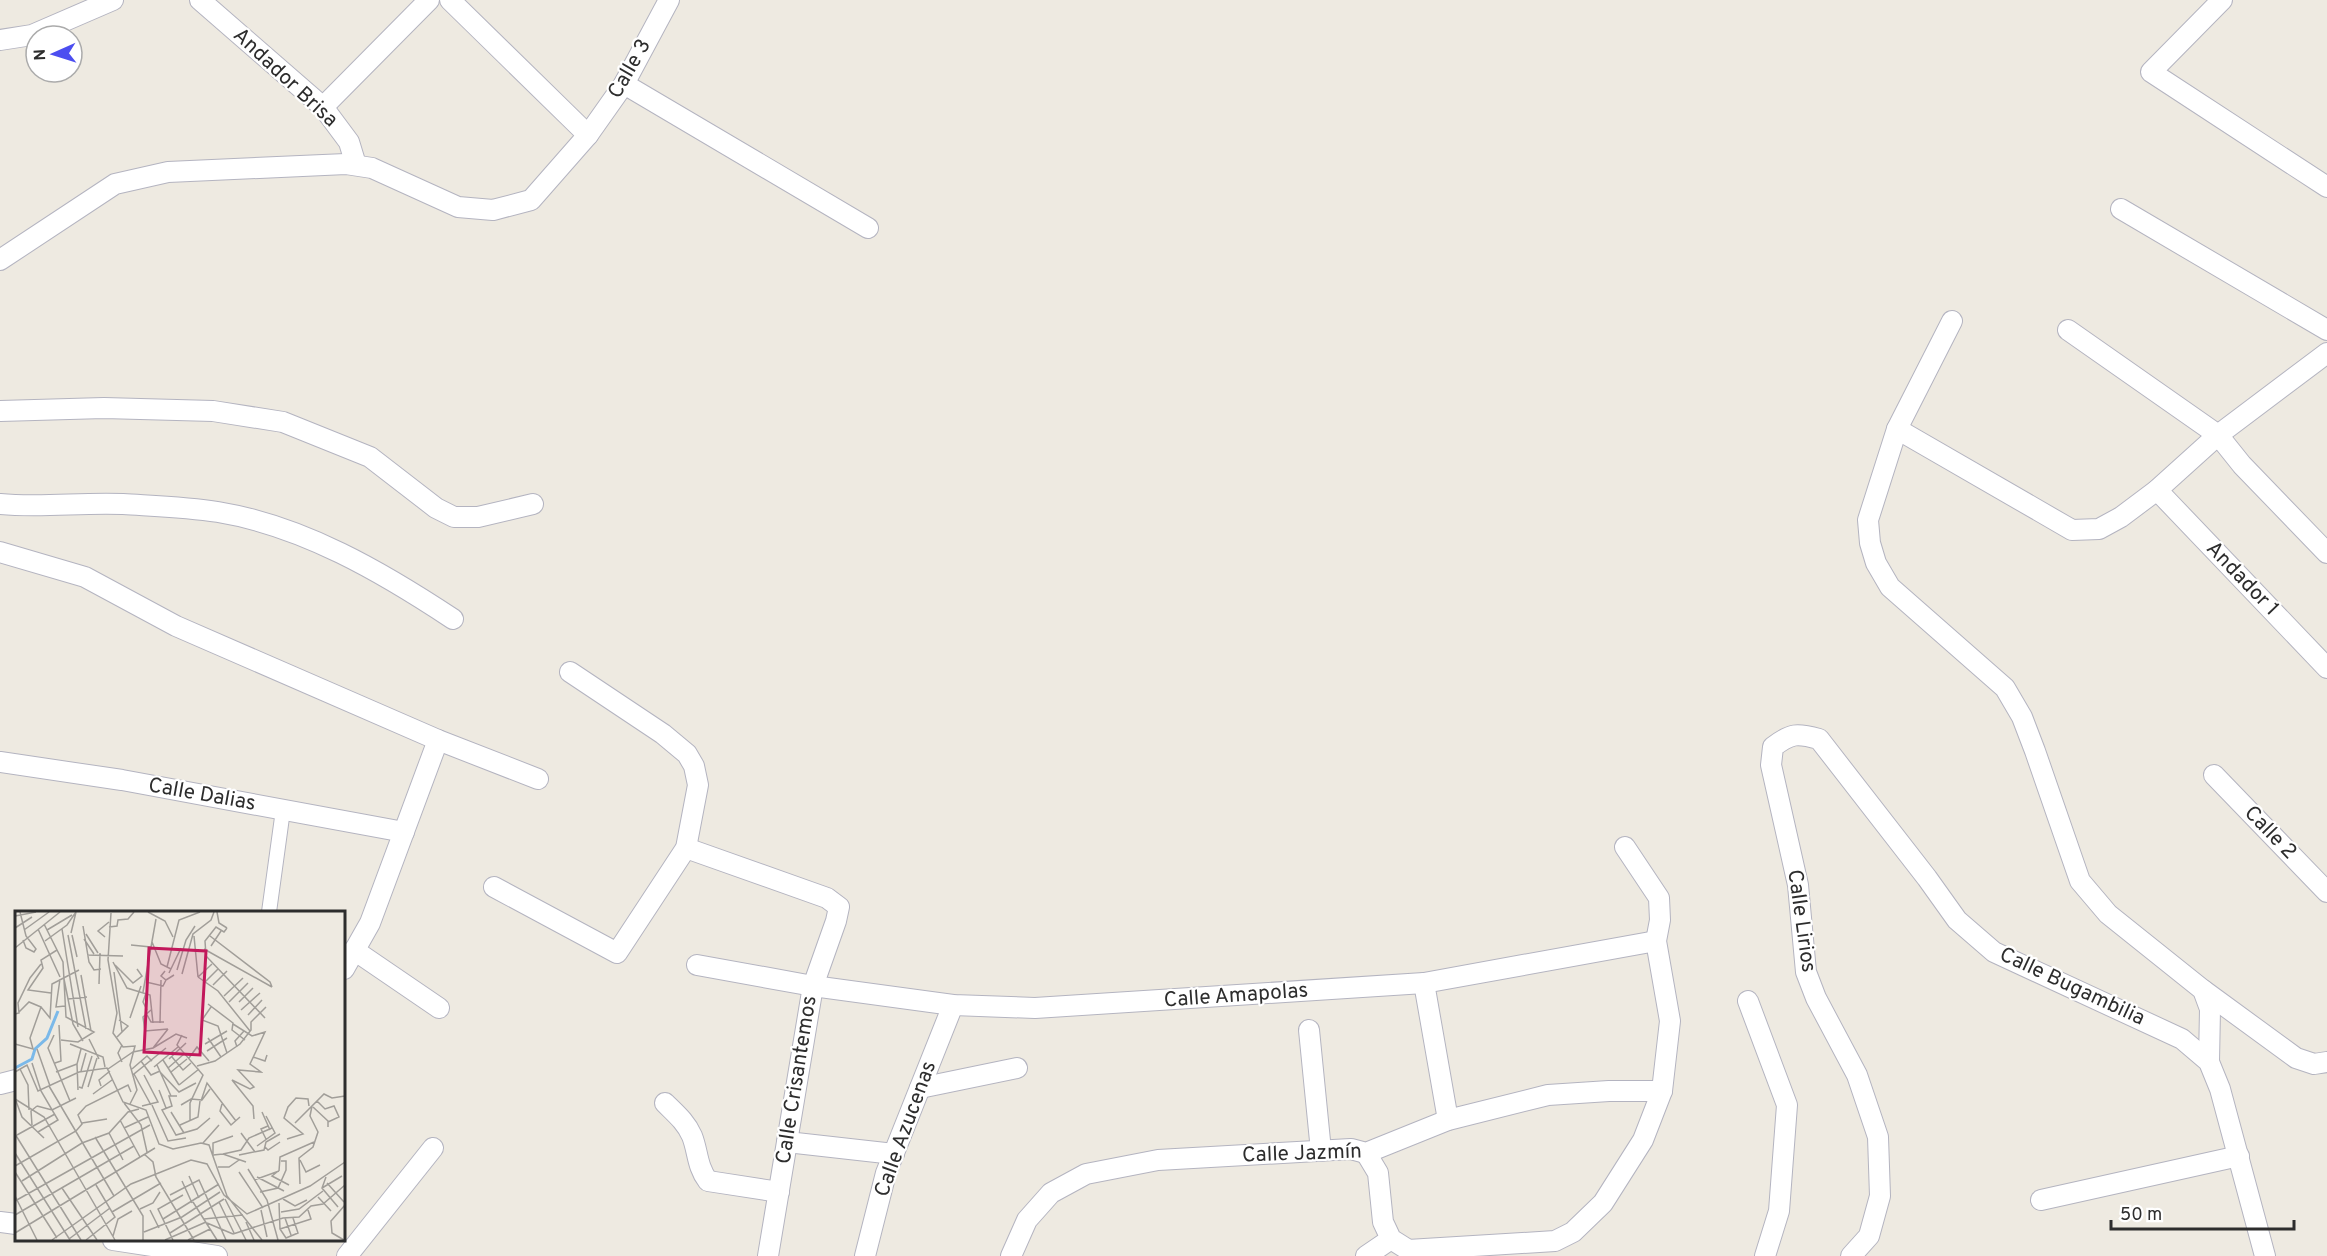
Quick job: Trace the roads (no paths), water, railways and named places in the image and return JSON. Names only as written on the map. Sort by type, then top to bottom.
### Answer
[{"type":"street","points":[[0,40],[32,35],[113,0]]},
{"type":"street","name":"Andador Brisa","points":[[200,0],[323,108],[349,142],[356,165]]},
{"type":"street","points":[[323,108],[429,0]]},
{"type":"street","points":[[450,0],[588,135]]},
{"type":"street","name":"Calle 3","points":[[0,260],[115,184],[168,172],[346,164],[372,168],[458,207],[493,210],[531,200],[588,135],[624,84],[669,0]]},
{"type":"street","points":[[2222,0],[2151,72],[2327,188]]},
{"type":"street","points":[[624,84],[868,228]]},
{"type":"street","points":[[2121,209],[2327,330]]},
{"type":"street","points":[[1952,321],[1897,429],[1869,520],[1870,543],[1876,563],[1890,587],[2005,688],[2022,717],[2080,881],[2108,914],[2203,990],[2296,1058],[2314,1064],[2327,1062]]},
{"type":"street","points":[[2068,330],[2218,435],[2241,465],[2327,553]]},
{"type":"street","points":[[1897,429],[2072,530],[2098,529],[2121,517],[2157,490],[2218,435],[2324,363]]},
{"type":"street","points":[[0,411],[104,408],[213,411],[283,422],[370,457],[436,508],[453,517],[478,517],[533,504]]},
{"type":"street","name":"Andador 1","points":[[2157,490],[2327,668]]},
{"type":"street","points":[[0,504],[33,507],[120,504],[218,512],[260,522],[338,551],[393,579],[453,619]]},
{"type":"street","points":[[0,552],[85,577],[176,626],[438,740],[538,779]]},
{"type":"street","points":[[494,887],[617,953],[686,848],[698,785],[694,766],[687,754],[570,672]]},
{"type":"street","name":"Calle Bugambilia","points":[[1787,736],[1803,734],[1819,739],[1928,878],[1957,920],[1994,952],[2182,1039],[2209,1062],[2220,1089],[2265,1256]]},
{"type":"street","name":"Calle Lirios","points":[[1787,736],[1773,747],[1771,765],[1798,885],[1806,972],[1816,998],[1857,1075],[1878,1137],[1880,1196],[1869,1236],[1851,1256]]},
{"type":"street","points":[[345,967],[370,923],[438,740]]},
{"type":"street","name":"Calle Dalias","points":[[0,762],[122,780],[404,831]]},
{"type":"street","name":"Calle 2","points":[[2214,775],[2327,892]]},
{"type":"street","points":[[269,911],[283,810]]},
{"type":"street","points":[[1366,1153],[1378,1173],[1383,1222],[1391,1239],[1413,1253],[1556,1240],[1573,1232],[1603,1203],[1643,1140],[1662,1092],[1670,1020],[1656,940],[1660,920],[1659,898],[1626,847]]},
{"type":"street","name":"Calle Crisantemos","points":[[686,848],[828,898],[839,907],[813,986],[768,1256]]},
{"type":"street","name":"Calle Amapolas","points":[[813,986],[953,1005],[1035,1008],[1424,983],[1656,940]]},
{"type":"street","points":[[354,950],[439,1008]]},
{"type":"street","points":[[697,965],[813,986]]},
{"type":"street","points":[[1424,983],[1448,1120]]},
{"type":"street","points":[[2203,990],[2210,1009],[2209,1062]]},
{"type":"street","points":[[1748,1001],[1786,1105],[1779,1211],[1765,1256]]},
{"type":"street","name":"Calle Azucenas","points":[[865,1256],[886,1173],[953,1005]]},
{"type":"street","points":[[1309,1030],[1321,1151]]},
{"type":"street","points":[[920,1088],[1017,1068]]},
{"type":"street","points":[[0,1084],[15,1080]]},
{"type":"street","name":"Calle Jazmín","points":[[1011,1256],[1027,1220],[1052,1193],[1086,1174],[1158,1160],[1351,1149],[1366,1153],[1448,1120],[1548,1095],[1609,1091],[1662,1092]]},
{"type":"street","points":[[665,1103],[686,1123],[693,1138],[703,1174],[708,1181],[779,1192]]},
{"type":"street","points":[[787,1142],[894,1154]]},
{"type":"street","points":[[347,1256],[433,1148]]},
{"type":"street","points":[[2041,1200],[2239,1156]]},
{"type":"street","points":[[0,1222],[15,1224]]},
{"type":"street","points":[[1366,1256],[1391,1239]]},
{"type":"street","points":[[125,1241],[217,1256]]}]
